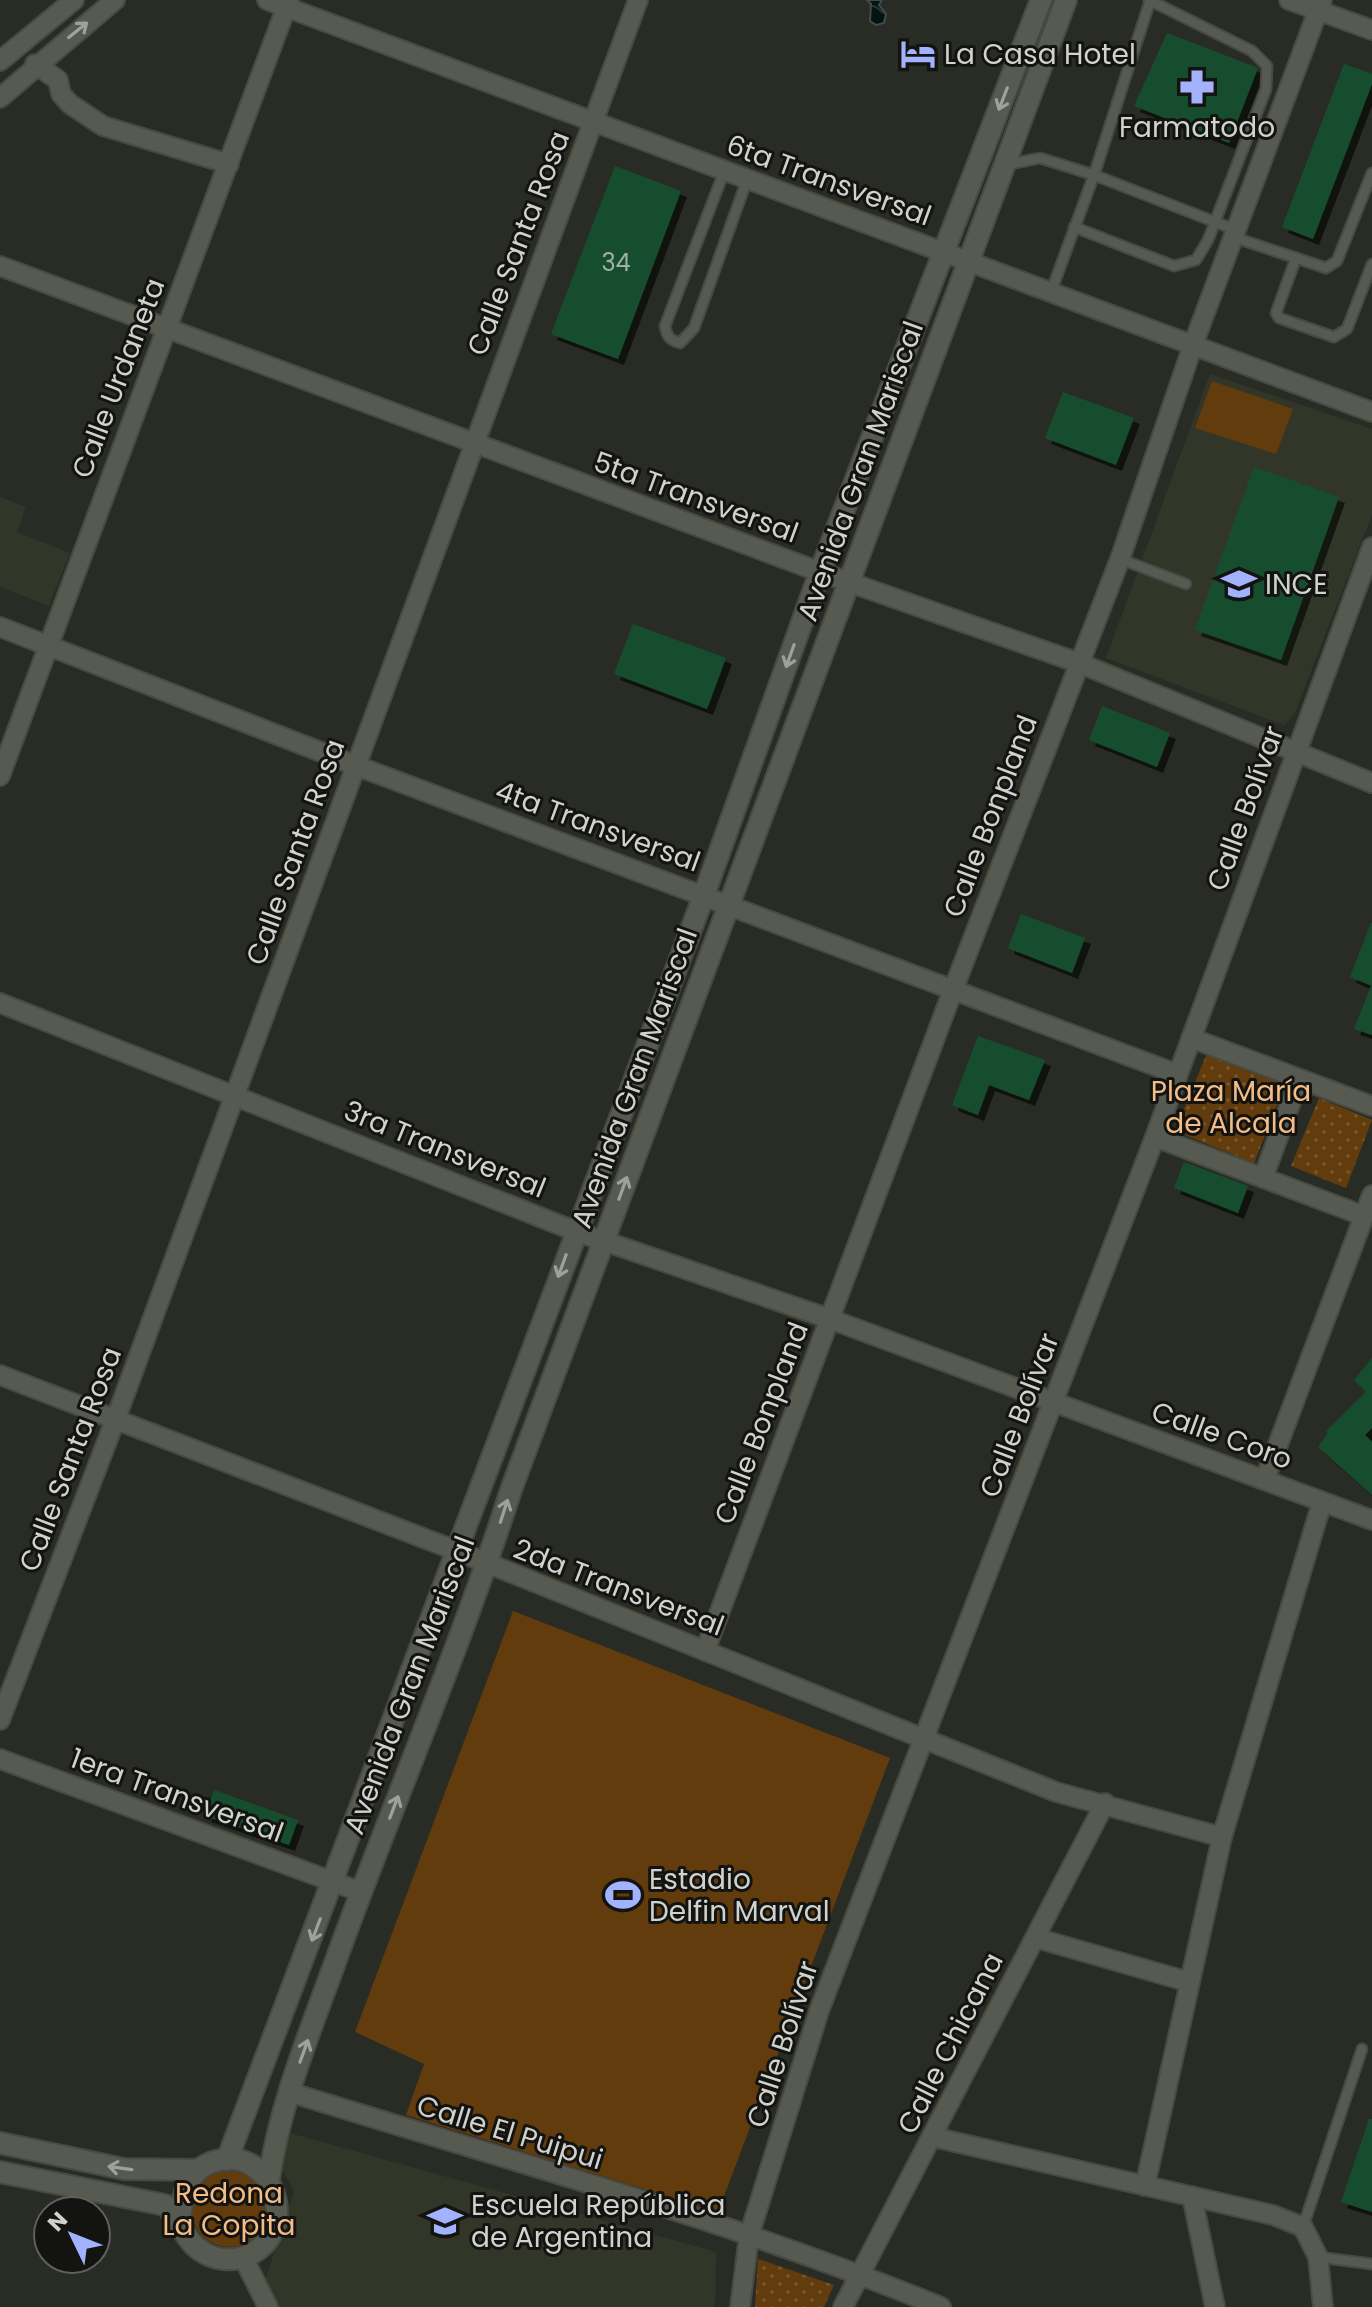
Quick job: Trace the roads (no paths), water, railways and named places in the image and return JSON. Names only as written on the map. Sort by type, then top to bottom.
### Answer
[{"type":"street","points":[[0,61],[74,0]]},
{"type":"street","points":[[0,98],[35,64],[115,0]]},
{"type":"street","name":"6ta Transversal","points":[[267,0],[1372,412]]},
{"type":"street","name":"Calle Santa Rosa","points":[[0,1720],[116,1418],[638,0]]},
{"type":"street","name":"Avenida Gran Mariscal","points":[[227,2160],[704,895],[820,572],[1041,0]]},
{"type":"street","name":"Avenida Gran Mariscal","points":[[269,2179],[275,2137],[289,2092],[361,1892],[487,1565],[511,1490],[603,1241],[1066,0]]},
{"type":"street","points":[[1289,0],[1320,5],[1372,30]]},
{"type":"street","name":"Calle Urdaneta","points":[[0,776],[287,5]]},
{"type":"street","name":"Calle Bonpland","points":[[705,1651],[953,990],[1120,559],[1193,345],[1320,5]]},
{"type":"street","points":[[35,64],[58,80],[61,94],[70,104],[103,126],[229,164]]},
{"type":"street","name":"5ta Transversal","points":[[0,266],[820,572],[1079,663],[1372,783]]},
{"type":"street","name":"Calle Bolívar","points":[[740,2307],[749,2236],[819,2011],[1155,1137],[1372,547]]},
{"type":"street","name":"4ta Transversal","points":[[0,627],[357,766],[1177,1074]]},
{"type":"street","name":"3ra Transversal","points":[[0,1003],[575,1231],[830,1319],[1053,1404]]},
{"type":"street","points":[[1191,1038],[1372,1106]]},
{"type":"street","points":[[1263,1178],[1299,1080]]},
{"type":"street","points":[[1155,1137],[1364,1216]]},
{"type":"street","points":[[1265,1479],[1372,1195]]},
{"type":"street","name":"2da Transversal","points":[[0,1375],[457,1551],[1056,1792],[1222,1837]]},
{"type":"street","name":"Calle Coro","points":[[1053,1404],[1372,1520]]},
{"type":"street","points":[[1145,2186],[1222,1837],[1322,1502]]},
{"type":"street","name":"1era Transversal","points":[[0,1759],[361,1892]]},
{"type":"street","name":"Calle Chicana","points":[[843,2307],[1105,1803]]},
{"type":"street","points":[[1036,1938],[1189,1982]]},
{"type":"street","name":"Calle El Puipui","points":[[289,2092],[749,2236],[862,2275],[941,2307]]},
{"type":"street","points":[[933,2137],[1273,2215],[1303,2227],[1318,2257],[1323,2307]]},
{"type":"street","points":[[0,2143],[124,2169],[198,2170],[227,2160],[246,2162],[269,2179],[278,2205],[278,2219],[266,2243],[243,2257],[222,2259],[203,2252],[187,2238],[180,2219],[182,2192],[198,2170]]},
{"type":"street","points":[[0,2172],[165,2205],[180,2219]]},
{"type":"street","points":[[1192,2196],[1215,2307]]},
{"type":"street","points":[[243,2257],[268,2307]]},
{"type":"lane","points":[[1051,292],[1074,227],[1094,175],[1150,0],[1252,51],[1267,66],[1269,75],[1259,109],[1208,240],[1196,260],[1174,266],[1074,227]]},
{"type":"lane","points":[[1004,165],[1040,158],[1094,175],[1326,268],[1337,261],[1372,173]]},
{"type":"lane","points":[[724,172],[665,326],[667,336],[673,341],[680,343],[694,328],[747,180]]},
{"type":"lane","points":[[1296,258],[1276,313],[1279,318],[1334,337],[1347,329],[1372,264]]},
{"type":"lane","points":[[1120,559],[1186,584]]},
{"type":"lane","points":[[1303,2227],[1362,2049]]},
{"type":"lane","points":[[1318,2257],[1372,2264]]},
{"type":"water","points":[[867,0],[882,0],[879,5],[886,14],[884,23],[876,25],[870,21],[871,4]]},
{"type":"place","name":"La Casa Hotel","points":[[918,54]]},
{"type":"place","name":"Farmatodo","points":[[1197,87]]},
{"type":"place","name":"INCE","points":[[1239,584]]},
{"type":"place","name":"Estadio Delfin Marval","points":[[623,1895]]},
{"type":"place","name":"Escuela República de Argentina","points":[[445,2221]]},
{"type":"park label","name":"Plaza María de Alcala","points":[[1231,1107]]},
{"type":"park label","name":"Redona La Copita","points":[[229,2209]]}]
